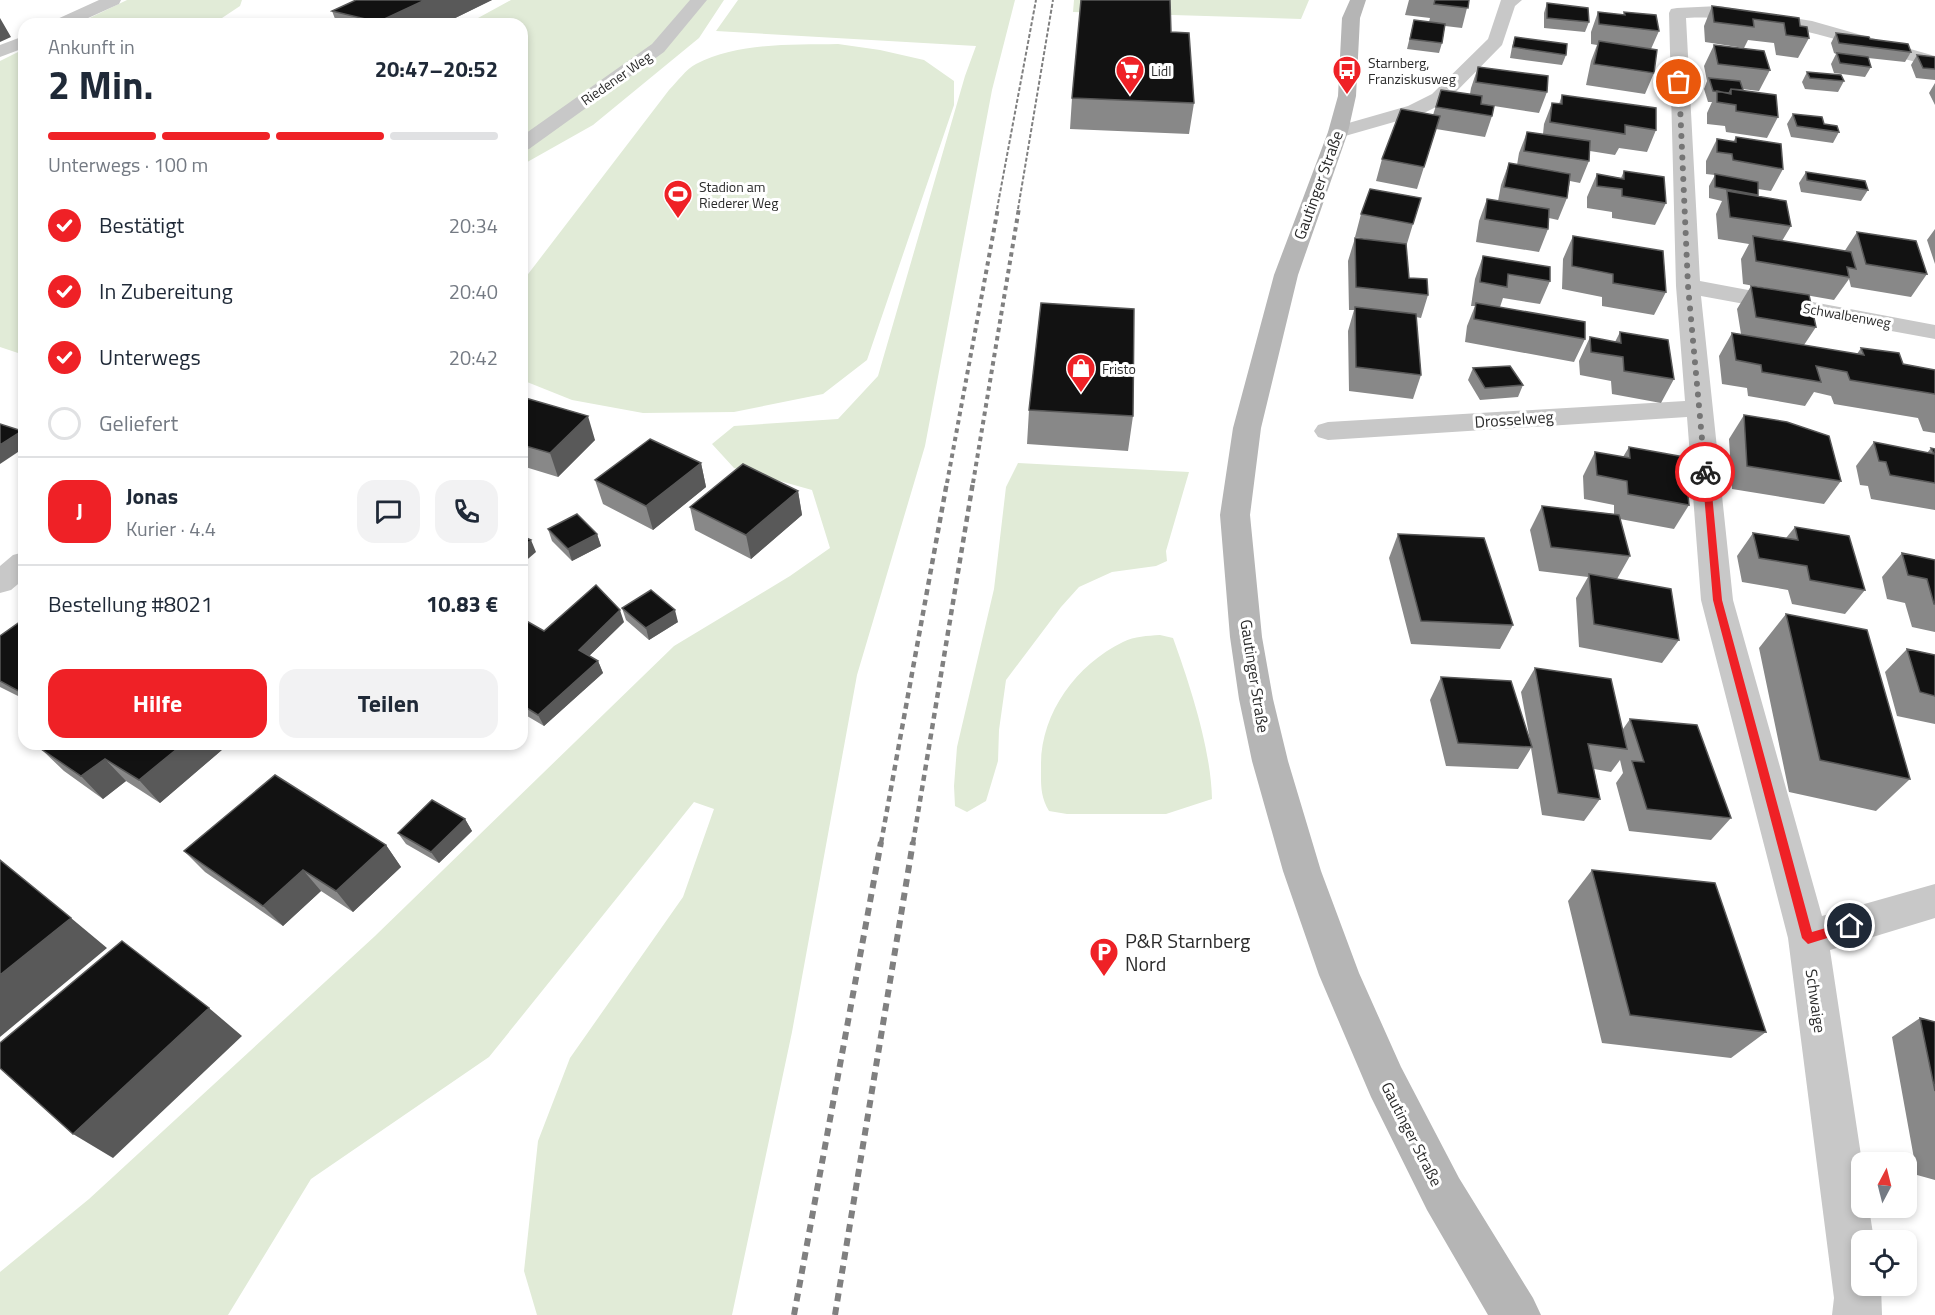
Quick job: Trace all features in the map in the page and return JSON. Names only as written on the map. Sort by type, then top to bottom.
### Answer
[{"type":"main road","name":"Gautinger Straße","points":[[1358,0],[1351,18],[1347,96],[1338,132],[1286,274],[1247,428],[1235,515],[1246,637],[1256,699],[1270,761],[1302,871],[1339,975],[1386,1082],[1443,1194],[1516,1315]]},
{"type":"street","points":[[74,18],[112,0]]},
{"type":"street","name":"Riedener Weg","points":[[528,141],[658,48],[699,0]]},
{"type":"street","points":[[1338,132],[1415,110],[1439,98],[1496,41],[1509,1]]},
{"type":"street","name":"Schwaige","points":[[1857,1315],[1856,1287],[1808,938],[1718,600],[1688,286],[1677,13],[1719,11],[1812,26],[1935,62]]},
{"type":"street","points":[[0,31],[18,33]]},
{"type":"street","points":[[0,52],[18,44]]},
{"type":"street","name":"Schwalbenweg","points":[[1688,286],[1935,332]]},
{"type":"street","name":"Drosselweg","points":[[1328,431],[1699,408]]},
{"type":"street","points":[[0,582],[18,568]]},
{"type":"street","points":[[1808,938],[1935,901]]},
{"type":"green space","points":[[127,0],[242,0],[240,6],[222,18],[90,18]]},
{"type":"green space","points":[[511,0],[724,0],[699,38],[593,125],[528,162],[528,18],[478,18]]},
{"type":"green space","points":[[738,0],[1015,0],[992,90],[925,446],[857,675],[792,1032],[732,1315],[537,1315],[524,1271],[538,1141],[570,1058],[683,897],[714,809],[694,802],[489,1057],[311,1179],[228,1315],[0,1315],[0,1272],[89,1199],[375,936],[674,646],[790,576],[830,548],[812,490],[734,468],[712,444],[734,426],[838,419],[878,376],[965,76],[976,46],[716,31]]},
{"type":"green space","points":[[1074,0],[1309,0],[1301,19],[1073,12]]},
{"type":"green space","points":[[838,44],[880,50],[924,60],[954,81],[954,105],[867,360],[823,394],[734,412],[643,413],[572,400],[528,382],[528,274],[669,90],[689,69],[712,57],[729,52],[784,45]]},
{"type":"green space","points":[[18,52],[18,353],[0,347],[0,61]]},
{"type":"green space","points":[[1018,463],[1189,472],[1166,551],[1167,561],[1156,566],[1112,572],[1079,587],[1061,607],[1006,680],[999,730],[998,761],[986,801],[967,812],[955,806],[957,747],[994,589],[1006,487]]},
{"type":"green space","points":[[1160,635],[1173,638],[1186,676],[1204,738],[1212,799],[1166,814],[1067,814],[1049,811],[1042,790],[1042,747],[1054,710],[1064,693],[1090,664],[1106,652],[1132,639]]},
{"type":"building","points":[[356,0],[425,0],[387,18],[361,18],[332,11]]},
{"type":"building","name":"Lidl","points":[[1081,0],[1170,0],[1171,32],[1189,33],[1194,103],[1072,98]]},
{"type":"building","points":[[1435,0],[1469,0],[1468,8],[1434,4]]},
{"type":"building","points":[[1547,3],[1588,8],[1589,22],[1547,18]]},
{"type":"building","points":[[1712,6],[1799,18],[1800,26],[1807,27],[1809,38],[1786,35],[1784,23],[1753,19],[1754,27],[1714,22]]},
{"type":"building","points":[[1598,12],[1656,15],[1659,31],[1599,24]]},
{"type":"building","points":[[1414,20],[1445,24],[1442,43],[1410,39]]},
{"type":"building","points":[[1836,33],[1908,44],[1911,52],[1839,43]]},
{"type":"building","points":[[1515,37],[1567,44],[1566,55],[1513,47]]},
{"type":"building","points":[[1599,41],[1657,50],[1654,73],[1594,64]]},
{"type":"building","points":[[1714,45],[1764,51],[1770,70],[1718,64]]},
{"type":"building","points":[[1837,53],[1868,57],[1871,67],[1840,63]]},
{"type":"building","points":[[1917,55],[1935,57],[1935,69],[1923,68]]},
{"type":"building","points":[[1478,67],[1548,76],[1547,92],[1476,82]]},
{"type":"building","points":[[1807,72],[1841,75],[1844,81],[1810,78]]},
{"type":"building","points":[[1709,78],[1740,81],[1743,90],[1731,89],[1729,93],[1713,91]]},
{"type":"building","points":[[1731,89],[1776,95],[1778,117],[1736,111],[1736,105],[1717,102],[1717,91],[1731,94]]},
{"type":"building","points":[[1441,90],[1482,96],[1481,104],[1494,106],[1492,116],[1436,107]]},
{"type":"building","points":[[1562,95],[1656,108],[1656,130],[1625,125],[1625,134],[1550,122],[1552,103],[1562,104]]},
{"type":"building","points":[[1401,109],[1440,116],[1424,167],[1382,159]]},
{"type":"building","points":[[1793,114],[1822,117],[1824,124],[1837,126],[1839,132],[1797,126]]},
{"type":"building","points":[[1527,132],[1590,141],[1589,161],[1524,151]]},
{"type":"building","points":[[1736,137],[1781,144],[1783,169],[1733,160],[1732,154],[1717,152],[1717,139],[1736,142]]},
{"type":"building","points":[[1509,163],[1570,174],[1567,198],[1504,187]]},
{"type":"building","points":[[1624,171],[1664,177],[1666,203],[1622,196],[1622,189],[1597,186],[1597,174],[1624,179]]},
{"type":"building","points":[[1806,172],[1865,181],[1868,190],[1807,180]]},
{"type":"building","points":[[1715,174],[1758,182],[1758,195],[1715,187]]},
{"type":"building","points":[[1370,189],[1421,198],[1413,224],[1361,214]]},
{"type":"building","points":[[1727,191],[1786,201],[1791,226],[1730,217]]},
{"type":"building","points":[[1487,199],[1549,209],[1548,229],[1485,219]]},
{"type":"building","points":[[1857,232],[1916,241],[1927,274],[1866,264]]},
{"type":"building","points":[[1573,236],[1663,251],[1666,292],[1613,283],[1613,274],[1572,266]]},
{"type":"building","points":[[1753,236],[1851,252],[1856,269],[1847,267],[1849,277],[1756,261]]},
{"type":"building","points":[[1355,238],[1406,244],[1409,278],[1427,279],[1428,295],[1356,287]]},
{"type":"building","points":[[1483,256],[1550,267],[1550,281],[1508,274],[1507,287],[1480,282]]},
{"type":"building","points":[[1751,286],[1809,295],[1816,327],[1756,317]]},
{"type":"building","name":"Fristo","points":[[1041,303],[1134,309],[1133,416],[1029,410]]},
{"type":"building","points":[[1476,303],[1585,322],[1585,339],[1474,319]]},
{"type":"building","points":[[1355,307],[1416,314],[1421,375],[1356,367]]},
{"type":"building","points":[[1620,332],[1668,340],[1674,379],[1624,371],[1623,357],[1591,352],[1590,337],[1621,343]]},
{"type":"building","points":[[1732,333],[1864,355],[1861,348],[1899,353],[1903,364],[1935,370],[1935,394],[1850,380],[1847,372],[1816,366],[1821,382],[1762,372],[1761,365],[1736,360]]},
{"type":"building","points":[[1510,366],[1523,385],[1485,388],[1473,368]]},
{"type":"building","points":[[528,399],[588,416],[550,453],[528,447]]},
{"type":"building","points":[[1744,415],[1787,422],[1829,436],[1841,481],[1747,466]]},
{"type":"building","points":[[0,424],[18,430],[18,434],[0,445]]},
{"type":"building","points":[[650,439],[701,463],[646,506],[595,480]]},
{"type":"building","points":[[1874,442],[1934,454],[1931,448],[1935,449],[1935,483],[1890,475],[1886,462],[1879,461]]},
{"type":"building","points":[[1629,447],[1684,457],[1689,505],[1628,494],[1627,481],[1597,475],[1595,452],[1630,458]]},
{"type":"building","points":[[743,464],[798,491],[746,535],[690,507]]},
{"type":"building","points":[[1542,506],[1619,515],[1630,556],[1551,547]]},
{"type":"building","points":[[577,514],[597,534],[568,549],[548,529]]},
{"type":"building","points":[[1795,527],[1849,536],[1865,590],[1810,580],[1807,566],[1759,558],[1753,533],[1798,540]]},
{"type":"building","points":[[1398,534],[1484,538],[1513,625],[1421,621]]},
{"type":"building","points":[[1902,553],[1935,560],[1935,604],[1927,579],[1908,575]]},
{"type":"building","points":[[1589,574],[1671,589],[1679,640],[1594,624]]},
{"type":"building","points":[[596,585],[620,610],[579,650],[598,661],[538,715],[528,709],[528,622],[544,631]]},
{"type":"building","points":[[651,590],[675,610],[646,628],[622,608]]},
{"type":"building","points":[[1786,614],[1867,630],[1910,779],[1820,760]]},
{"type":"building","points":[[18,623],[18,691],[0,681],[0,636]]},
{"type":"building","points":[[1907,649],[1935,655],[1935,696],[1920,692]]},
{"type":"building","points":[[1535,668],[1611,679],[1627,749],[1588,744],[1600,799],[1558,793]]},
{"type":"building","points":[[1441,677],[1511,681],[1532,747],[1458,743]]},
{"type":"building","points":[[1630,719],[1697,725],[1731,818],[1647,809],[1632,761],[1644,762]]},
{"type":"building","points":[[42,750],[176,750],[139,780],[105,759],[81,776]]},
{"type":"building","points":[[275,775],[386,845],[336,891],[303,870],[263,906],[184,851]]},
{"type":"building","points":[[432,800],[465,819],[431,852],[398,833]]},
{"type":"building","points":[[0,860],[71,918],[0,975]]},
{"type":"building","points":[[1592,870],[1715,883],[1766,1032],[1630,1015]]},
{"type":"building","points":[[122,941],[209,1008],[73,1134],[0,1068],[0,1043]]},
{"type":"building","points":[[1920,1018],[1935,1022],[1935,1091]]},
{"type":"railway","points":[[997,209],[1036,0]]},
{"type":"railway","points":[[1018,209],[1053,0]]},
{"type":"railway","points":[[947,483],[998,208]]},
{"type":"railway","points":[[973,483],[1019,208]]},
{"type":"railway","points":[[881,843],[947,482]]},
{"type":"railway","points":[[913,843],[973,482]]},
{"type":"railway","points":[[794,1315],[881,842]]},
{"type":"railway","points":[[835,1315],[913,842]]},
{"type":"way so far","points":[[1679,82],[1688,286],[1705,472]]},
{"type":"place","name":"Lidl","points":[[1130,96]]},
{"type":"place","name":"Starnberg, Franziskusweg","points":[[1347,96]]},
{"type":"place","name":"Stadion am Riederer Weg","points":[[678,220]]},
{"type":"place","name":"Fristo","points":[[1081,394]]},
{"type":"place","name":"P&R Starnberg Nord","points":[[1104,978]]},
{"type":"route","points":[[1705,472],[1718,600],[1808,938],[1850,926]]}]
